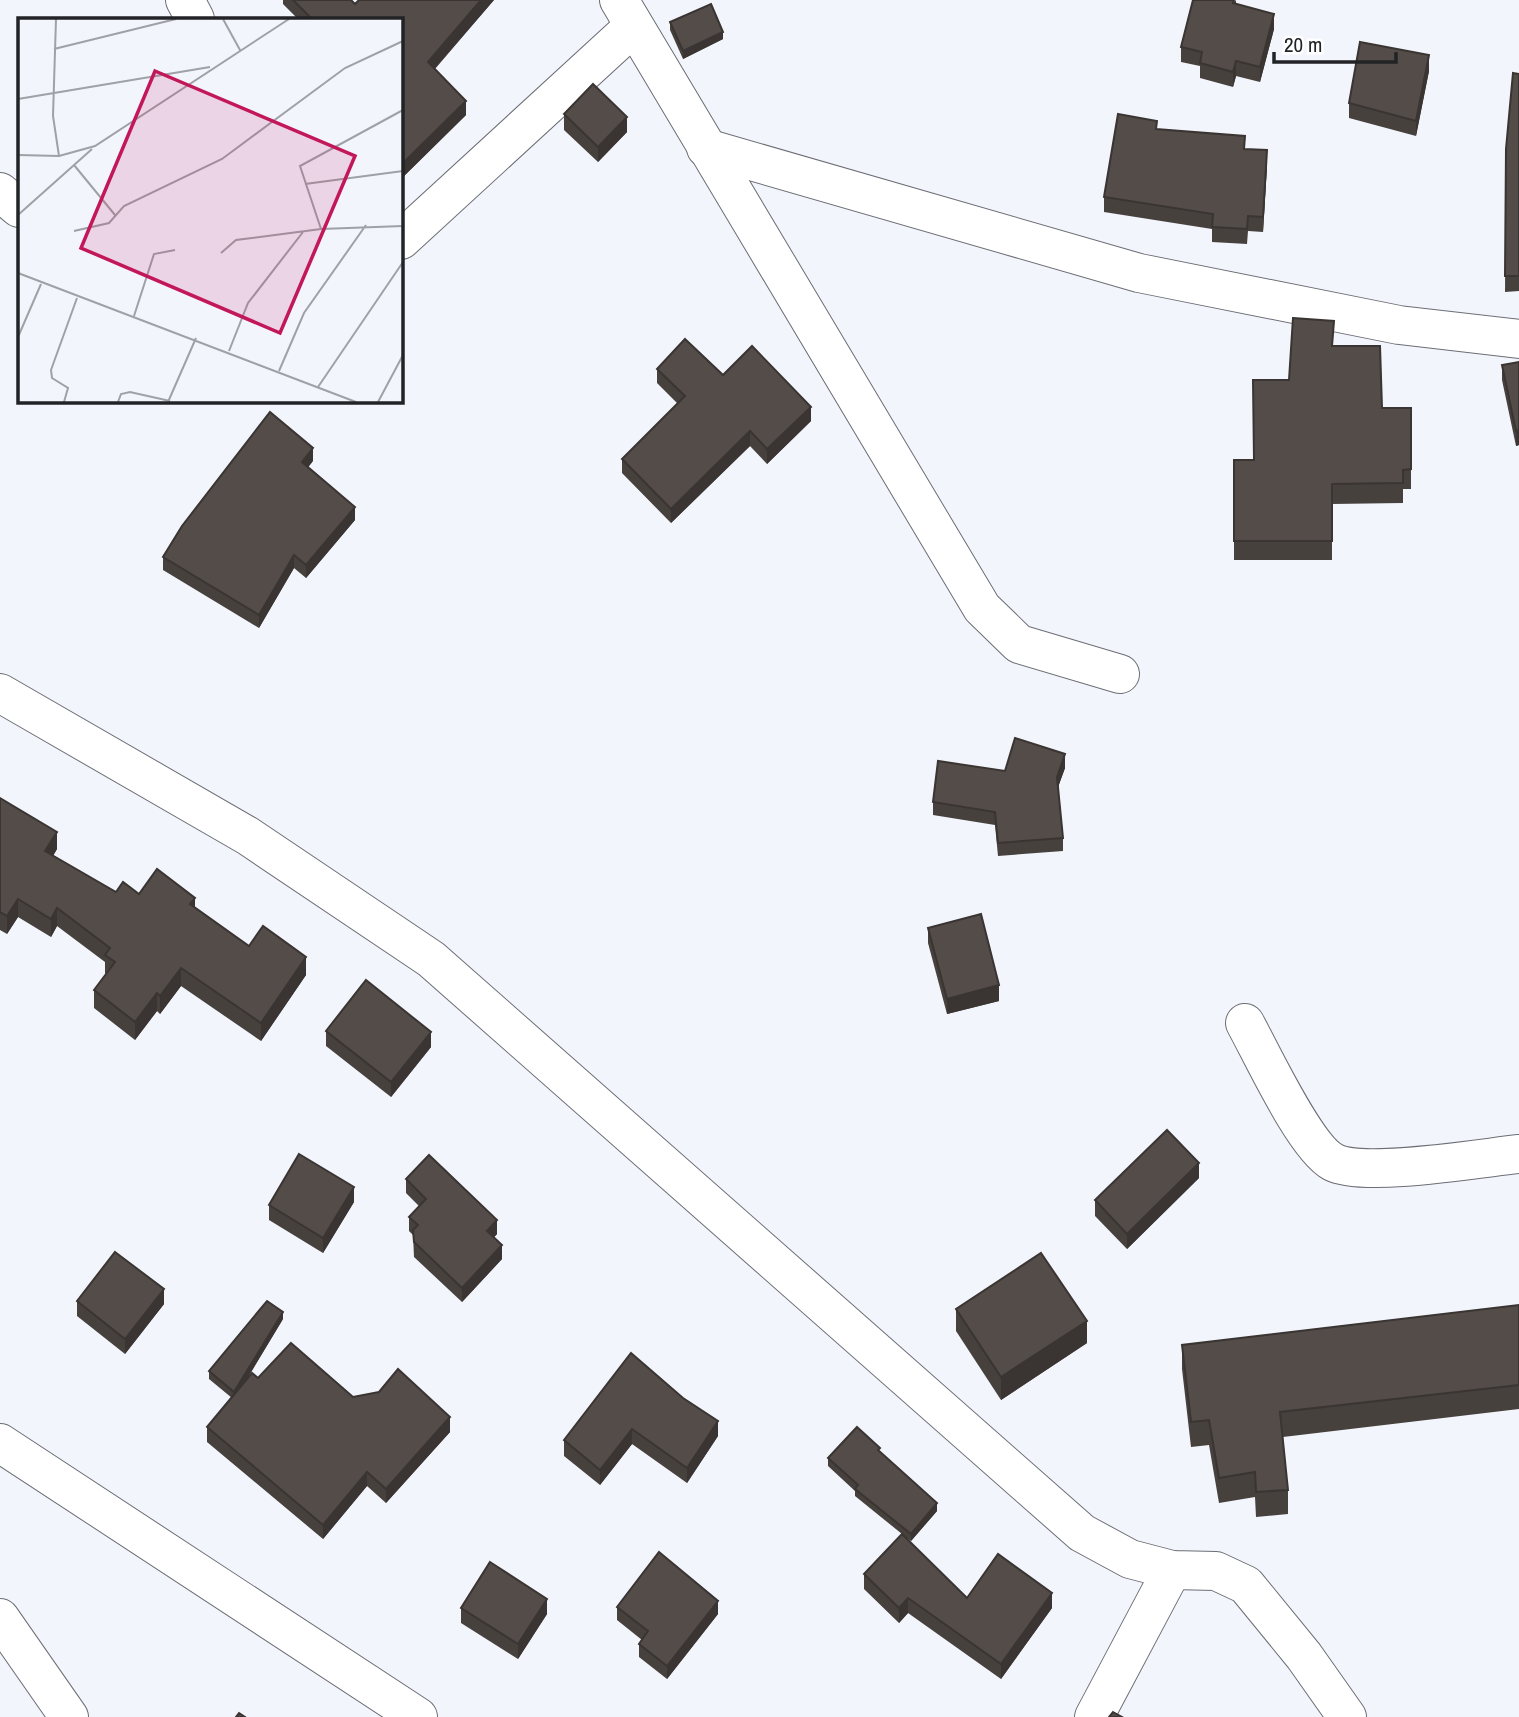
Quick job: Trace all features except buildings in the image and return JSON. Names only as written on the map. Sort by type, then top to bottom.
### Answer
[{"type":"street","points":[[184,0],[194,18]]},
{"type":"street","points":[[402,239],[626,14],[982,608],[1019,644],[1120,674]]},
{"type":"street","points":[[706,148],[1139,273],[1399,325],[1519,339]]},
{"type":"street","points":[[0,192],[18,207]]},
{"type":"street","points":[[0,693],[247,836],[431,959],[1082,1532],[1130,1559],[1172,1570],[1216,1571],[1246,1585],[1304,1656],[1347,1717]]},
{"type":"street","points":[[1245,1023],[1304,1132],[1333,1162],[1379,1169],[1519,1154]]},
{"type":"street","points":[[0,1443],[418,1717]]},
{"type":"street","points":[[1094,1717],[1172,1570]]},
{"type":"street","points":[[0,1618],[69,1717]]}]
